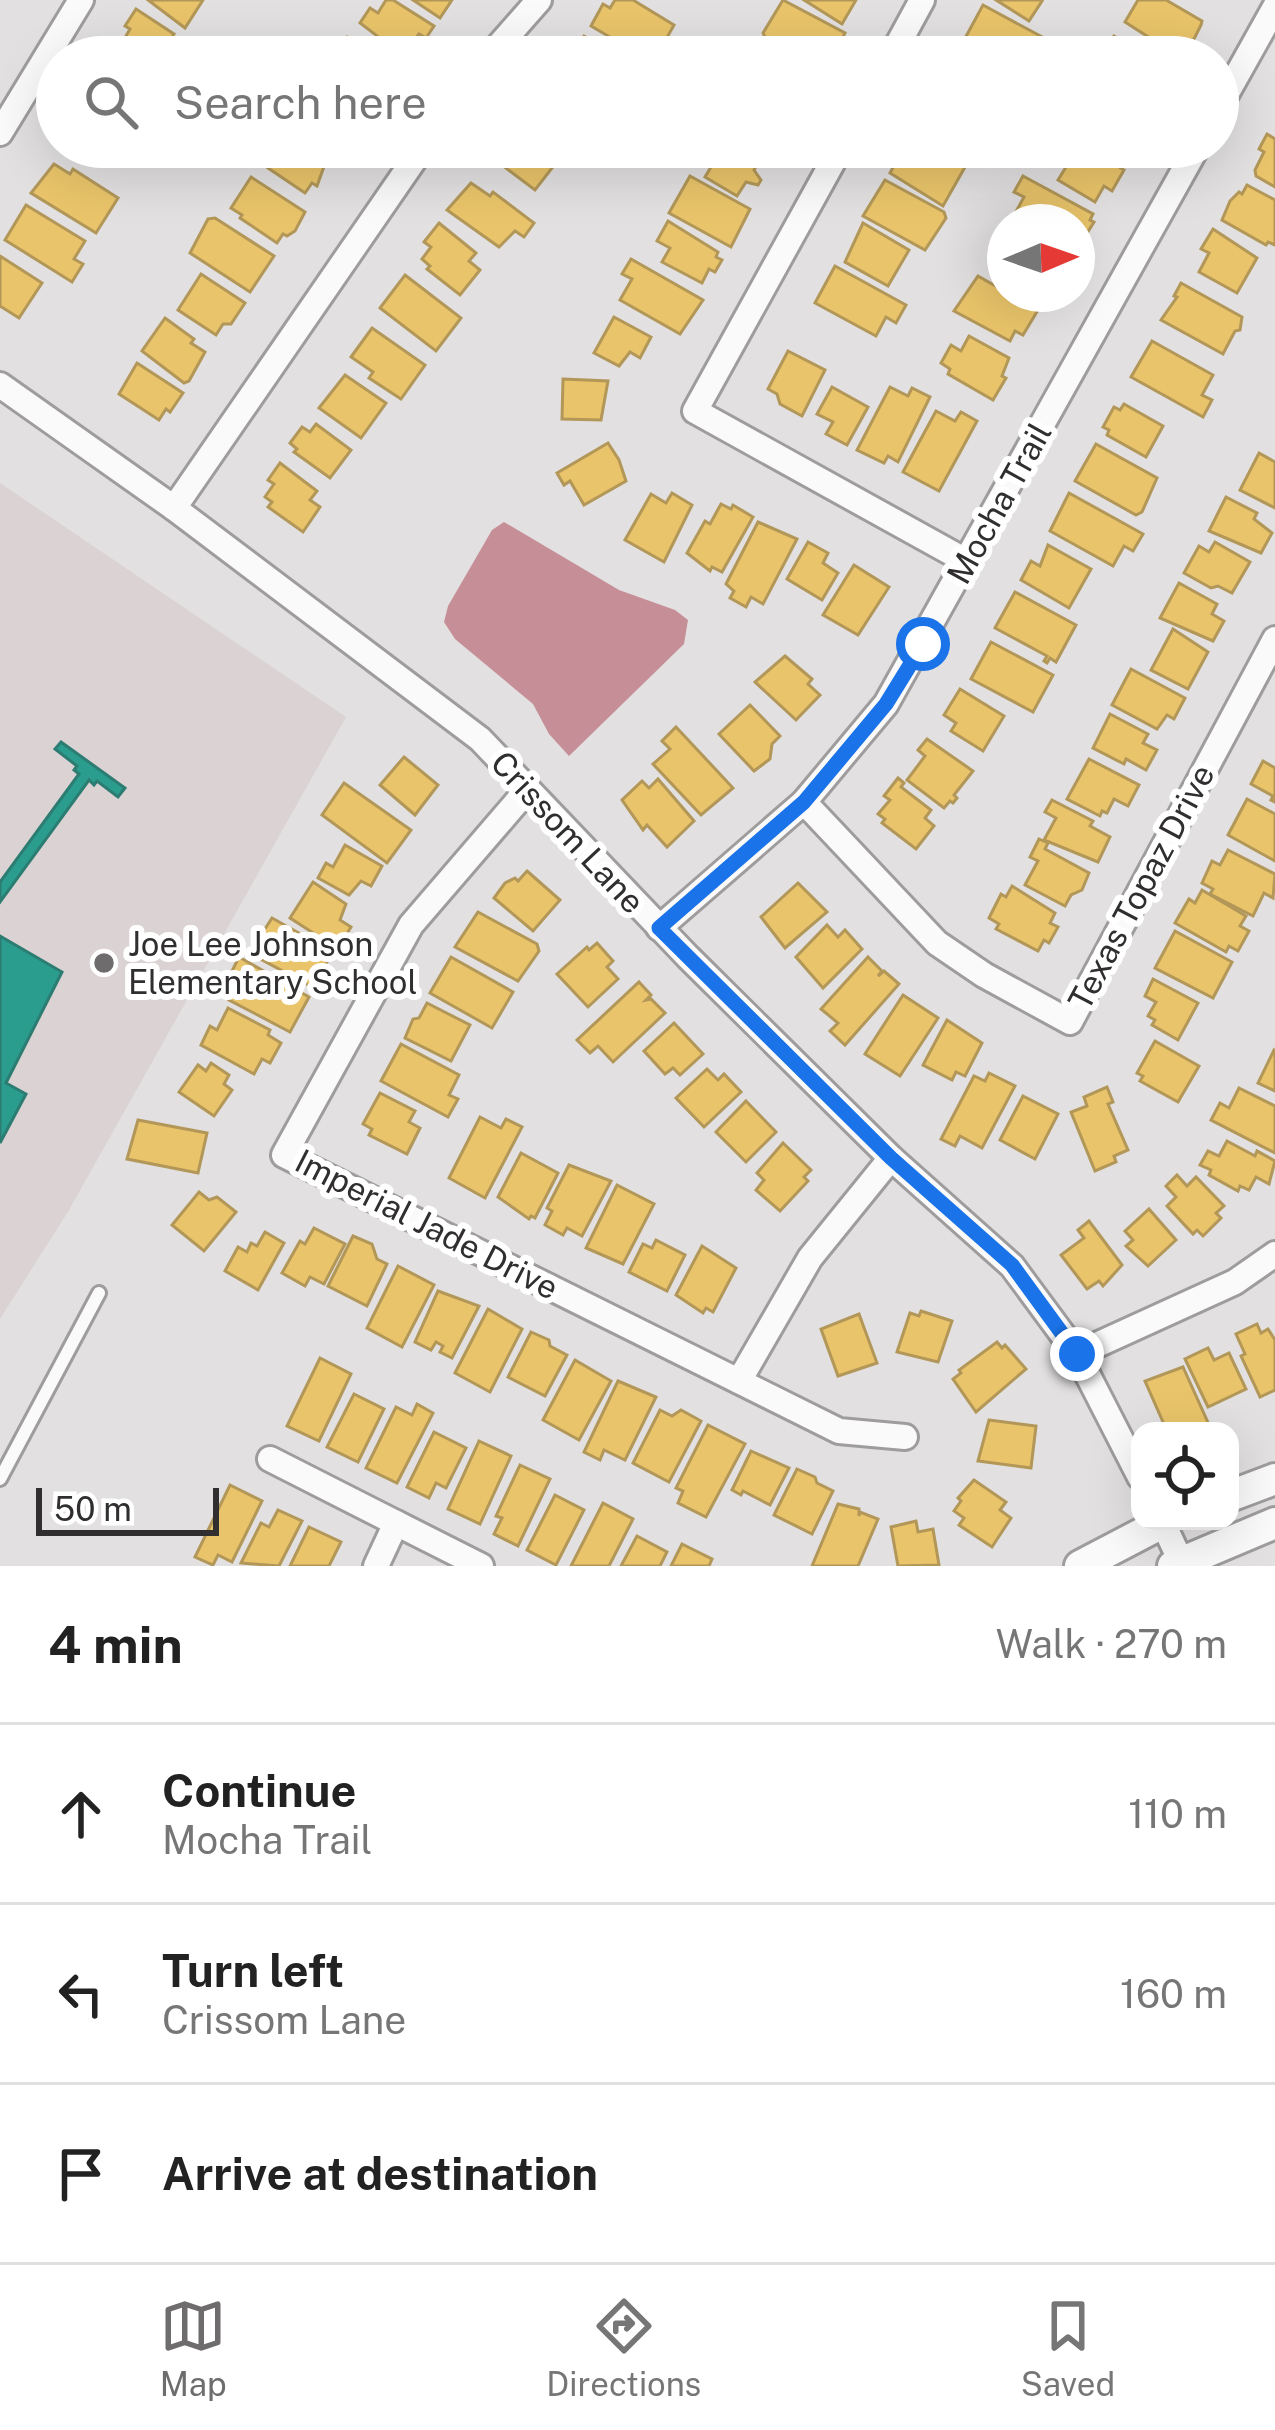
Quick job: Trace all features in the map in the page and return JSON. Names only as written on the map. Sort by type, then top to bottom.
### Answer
[{"type":"street","points":[[59,36],[81,0]]},
{"type":"street","points":[[507,36],[539,0]]},
{"type":"street","points":[[902,36],[922,0]]},
{"type":"street","points":[[1239,71],[1275,7]]},
{"type":"street","points":[[0,133],[36,74]]},
{"type":"street","points":[[174,508],[409,168]]},
{"type":"street","points":[[829,168],[695,410],[966,561]]},
{"type":"street","name":"Mocha Trail","points":[[659,928],[804,802],[886,704],[1185,168]]},
{"type":"street","name":"Crissom Lane","points":[[0,385],[174,508],[480,739],[659,928],[891,1158],[1012,1265],[1077,1354],[1131,1459]]},
{"type":"street","name":"Texas Topaz Drive","points":[[804,802],[937,943],[1070,1022],[1275,638]]},
{"type":"street","name":"Imperial Jade Drive","points":[[528,789],[411,925],[284,1155],[839,1431],[904,1437]]},
{"type":"street","points":[[739,1381],[810,1258],[891,1158]]},
{"type":"street","points":[[1077,1354],[1235,1282],[1275,1255]]},
{"type":"street","points":[[270,1459],[481,1566]]},
{"type":"street","points":[[1239,1493],[1275,1479]]},
{"type":"street","points":[[1166,1530],[1178,1565],[1275,1522]]},
{"type":"street","points":[[376,1566],[396,1523]]},
{"type":"street","points":[[1080,1566],[1148,1530]]},
{"type":"lane","points":[[0,1479],[99,1292]]},
{"type":"shaded area","name":"Joe Lee Johnson Elementary School","points":[[0,483],[346,717],[69,1210],[0,1319]]},
{"type":"shaded area","points":[[504,522],[619,590],[675,610],[688,620],[684,644],[569,756],[549,734],[533,704],[455,639],[444,622],[448,606],[492,530]]},
{"type":"building: Homes","points":[[148,0],[203,0],[185,28]]},
{"type":"building: Homes","points":[[386,0],[393,0],[434,26],[427,36],[377,36],[360,23],[370,8],[378,13]]},
{"type":"building: Homes","points":[[413,0],[452,0],[440,18]]},
{"type":"building: Homes","points":[[615,0],[633,0],[674,25],[668,36],[608,36],[591,26],[603,4],[610,8]]},
{"type":"building: Homes","points":[[783,0],[845,33],[764,36]]},
{"type":"building: Homes","points":[[804,0],[856,0],[842,24]]},
{"type":"building: Homes","points":[[996,0],[1040,0],[1042,1],[1029,21]]},
{"type":"building: Homes","points":[[1138,0],[1166,0],[1202,21],[1195,36],[1147,36],[1125,22]]},
{"type":"building: Homes","points":[[983,5],[1040,36],[966,36]]},
{"type":"building: Homes","points":[[136,9],[174,34],[126,36],[130,29],[125,26]]},
{"type":"building: Homes","points":[[1267,134],[1275,139],[1275,187],[1256,176],[1255,170]]},
{"type":"building: Homes","points":[[51,168],[60,168],[70,174],[73,169],[118,198],[96,233],[31,193]]},
{"type":"building: Homes","points":[[268,168],[323,168],[317,186],[312,183],[305,193]]},
{"type":"building: Homes","points":[[506,168],[552,168],[535,190]]},
{"type":"building: Homes","points":[[710,168],[755,168],[761,180],[758,185],[746,182],[737,196],[705,177]]},
{"type":"building: Homes","points":[[893,168],[964,168],[943,206],[890,173]]},
{"type":"building: Homes","points":[[1065,168],[1124,170],[1112,191],[1104,186],[1095,202],[1058,180]]},
{"type":"building: Homes","points":[[690,176],[750,209],[731,247],[669,213]]},
{"type":"building: Homes","points":[[1023,176],[1075,204],[1020,204],[1024,197],[1014,192]]},
{"type":"building: Homes","points":[[251,177],[305,212],[295,231],[283,234],[277,243],[231,208]]},
{"type":"building: Homes","points":[[885,180],[944,212],[946,218],[925,250],[863,216]]},
{"type":"building: Homes","points":[[471,183],[490,196],[493,192],[534,223],[524,237],[515,231],[499,247],[447,210]]},
{"type":"building: Homes","points":[[1247,185],[1275,200],[1275,245],[1266,245],[1222,220],[1230,201]]},
{"type":"building: Homes","points":[[26,205],[85,241],[74,259],[83,264],[72,282],[5,240]]},
{"type":"building: Homes","points":[[215,218],[274,256],[250,292],[190,253],[208,219]]},
{"type":"building: Homes","points":[[668,221],[718,252],[716,257],[722,260],[715,272],[709,269],[702,283],[662,262],[670,248],[657,241]]},
{"type":"building: Homes","points":[[439,223],[476,253],[469,261],[480,270],[460,295],[427,269],[430,266],[422,259],[431,247],[424,242]]},
{"type":"building: Homes","points":[[863,223],[909,250],[888,286],[845,262]]},
{"type":"building: Homes","points":[[1213,229],[1257,258],[1237,293],[1199,272],[1209,253],[1201,249]]},
{"type":"building: Homes","points":[[0,256],[42,283],[19,318],[0,306]]},
{"type":"building: Homes","points":[[631,259],[703,300],[680,334],[620,300],[632,279],[622,274]]},
{"type":"building: Homes","points":[[835,266],[906,305],[896,323],[886,317],[876,336],[815,303]]},
{"type":"building: Homes","points":[[201,274],[245,303],[231,324],[223,324],[216,335],[178,310]]},
{"type":"building: Homes","points":[[405,275],[461,318],[436,351],[380,308]]},
{"type":"building: Homes","points":[[978,276],[987,281],[987,312],[1037,312],[1023,335],[1015,331],[1010,341],[954,311]]},
{"type":"building: Homes","points":[[1181,283],[1242,317],[1240,330],[1223,354],[1161,320]]},
{"type":"building: Homes","points":[[614,317],[651,337],[640,358],[630,352],[619,366],[594,353]]},
{"type":"building: Homes","points":[[165,318],[205,352],[184,383],[142,351]]},
{"type":"building: Homes","points":[[372,328],[425,365],[401,399],[369,378],[373,372],[351,357]]},
{"type":"building: Homes","points":[[969,336],[1009,358],[1002,376],[1006,378],[993,400],[948,374],[950,369],[941,363],[951,345],[961,351]]},
{"type":"building: Homes","points":[[1152,341],[1213,375],[1202,395],[1212,400],[1203,417],[1131,377]]},
{"type":"building: Homes","points":[[788,351],[825,370],[802,416],[780,404],[777,394],[768,389]]},
{"type":"building: Homes","points":[[137,363],[183,393],[159,420],[119,394]]},
{"type":"building: Homes","points":[[345,375],[386,403],[361,438],[319,408]]},
{"type":"building: Homes","points":[[563,379],[608,381],[601,420],[562,419]]},
{"type":"building: Homes","points":[[832,387],[868,407],[847,445],[826,434],[833,422],[817,414]]},
{"type":"building: Homes","points":[[890,387],[908,396],[912,388],[930,397],[898,462],[888,456],[884,463],[857,450]]},
{"type":"building: Homes","points":[[1124,404],[1163,426],[1146,457],[1107,435],[1109,430],[1103,427],[1114,407],[1120,410]]},
{"type":"building: Homes","points":[[936,411],[955,421],[961,412],[977,421],[939,491],[903,472]]},
{"type":"building: Homes","points":[[316,424],[351,450],[330,478],[294,452],[297,449],[290,443],[302,427],[310,432]]},
{"type":"building: Homes","points":[[608,443],[626,481],[584,505],[570,481],[564,485],[557,473]]},
{"type":"building: Homes","points":[[1096,444],[1157,478],[1142,512],[1136,515],[1075,481]]},
{"type":"building: Homes","points":[[1259,453],[1275,462],[1275,508],[1240,490]]},
{"type":"building: Homes","points":[[280,463],[317,491],[310,500],[320,507],[303,532],[268,507],[272,502],[265,497],[274,484],[268,480]]},
{"type":"building: Homes","points":[[672,493],[692,505],[664,562],[625,540],[651,494],[666,503]]},
{"type":"building: Homes","points":[[1069,493],[1143,534],[1133,551],[1124,546],[1113,566],[1050,531]]},
{"type":"building: Homes","points":[[1226,497],[1257,513],[1254,519],[1272,533],[1261,553],[1209,531]]},
{"type":"building: Homes","points":[[721,504],[753,517],[722,572],[712,567],[710,571],[687,553]]},
{"type":"building: Homes","points":[[758,522],[797,539],[763,604],[751,597],[746,607],[730,598],[734,591],[726,584]]},
{"type":"building: Homes","points":[[808,542],[828,553],[823,563],[838,573],[822,600],[787,579]]},
{"type":"building: Homes","points":[[1215,542],[1250,562],[1232,593],[1184,573],[1199,546],[1209,552]]},
{"type":"building: Homes","points":[[1048,545],[1091,569],[1069,608],[1021,580],[1031,561],[1040,566]]},
{"type":"building: Homes","points":[[854,565],[889,587],[858,635],[823,615]]},
{"type":"building: Homes","points":[[1179,583],[1217,604],[1212,614],[1224,621],[1213,641],[1160,618]]},
{"type":"building: Homes","points":[[1015,592],[1076,625],[1056,662],[1050,658],[1047,663],[1047,656],[995,628]]},
{"type":"building: Homes","points":[[1173,629],[1208,652],[1188,689],[1151,670]]},
{"type":"building: Homes","points":[[991,642],[1053,675],[1033,712],[971,679]]},
{"type":"building: Homes","points":[[785,656],[812,679],[808,684],[820,695],[796,720],[755,682]]},
{"type":"building: Homes","points":[[1131,669],[1185,698],[1174,719],[1167,715],[1157,729],[1112,705]]},
{"type":"building: Homes","points":[[960,689],[1004,716],[983,751],[951,731],[956,723],[944,715]]},
{"type":"building: Homes","points":[[750,705],[780,736],[772,744],[770,759],[754,771],[719,734]]},
{"type":"building: Homes","points":[[1110,714],[1148,734],[1143,743],[1157,750],[1146,770],[1093,748]]},
{"type":"building: Homes","points":[[676,727],[733,788],[701,815],[653,764],[670,749],[662,741]]},
{"type":"building: Homes","points":[[927,739],[973,771],[954,795],[957,798],[944,808],[907,780],[925,756],[918,750]]},
{"type":"building: Homes","points":[[404,757],[438,785],[415,815],[380,785]]},
{"type":"building: Homes","points":[[1089,759],[1139,785],[1128,806],[1114,799],[1100,816],[1067,799]]},
{"type":"building: Homes","points":[[1263,761],[1275,768],[1275,802],[1251,784]]},
{"type":"building: Homes","points":[[898,778],[904,783],[901,787],[931,810],[925,818],[934,826],[916,849],[882,823],[885,819],[878,814],[890,800],[884,796]]},
{"type":"building: Homes","points":[[658,779],[694,821],[667,847],[647,825],[643,830],[622,800],[642,781],[649,788]]},
{"type":"building: Homes","points":[[344,783],[411,830],[387,863],[322,815]]},
{"type":"building: Homes","points":[[1247,799],[1275,814],[1275,861],[1228,835]]},
{"type":"building: Homes","points":[[1052,800],[1093,821],[1090,826],[1110,837],[1098,862],[1044,840],[1056,818],[1045,812]]},
{"type":"building: Homes","points":[[1039,839],[1048,843],[1045,849],[1089,873],[1082,890],[1071,895],[1065,906],[1025,885],[1038,861],[1030,857]]},
{"type":"building: Homes","points":[[345,845],[382,866],[371,886],[361,881],[349,895],[318,878],[326,863],[333,867]]},
{"type":"building: Homes","points":[[1228,850],[1275,874],[1273,898],[1264,893],[1253,916],[1210,894],[1213,889],[1202,883],[1212,861],[1220,865]]},
{"type":"building: Homes","points":[[527,871],[560,900],[533,931],[494,898],[505,883],[518,881]]},
{"type":"building: Homes","points":[[313,882],[346,904],[340,920],[351,927],[338,949],[290,918]]},
{"type":"building: Homes","points":[[798,883],[827,912],[785,948],[761,917]]},
{"type":"building: Homes","points":[[1012,886],[1055,913],[1050,923],[1058,927],[1038,951],[996,929],[999,924],[989,918],[1001,894],[1006,897]]},
{"type":"building: Homes","points":[[1202,890],[1246,916],[1240,926],[1249,931],[1238,951],[1229,946],[1226,952],[1175,923],[1189,899],[1195,903]]},
{"type":"building: Homes","points":[[478,912],[537,944],[539,951],[518,981],[455,947]]},
{"type":"building: Homes","points":[[272,918],[333,952],[312,987],[253,955],[252,949]]},
{"type":"building: Homes","points":[[827,925],[838,937],[845,930],[862,949],[823,988],[796,957]]},
{"type":"building: Homes","points":[[1175,931],[1232,962],[1213,998],[1155,968]]},
{"type":"building: Homes","points":[[597,943],[613,961],[607,967],[618,979],[588,1007],[557,974]]},
{"type":"building: Homes","points":[[239,957],[309,997],[290,1032],[229,1000],[239,980],[230,975]]},
{"type":"building: Homes","points":[[451,957],[513,992],[492,1028],[430,993]]},
{"type":"building: Homes","points":[[868,957],[882,971],[878,976],[884,971],[899,984],[845,1045],[830,1031],[838,1023],[821,1009]]},
{"type":"building: Homes","points":[[1153,979],[1198,1003],[1178,1040],[1152,1025],[1155,1020],[1148,1016],[1156,1002],[1145,996]]},
{"type":"building: Homes","points":[[639,982],[651,995],[646,1000],[651,999],[665,1013],[613,1062],[598,1046],[590,1053],[577,1040]]},
{"type":"building: Homes","points":[[903,995],[938,1018],[900,1076],[865,1054]]},
{"type":"building: Homes","points":[[427,1003],[470,1025],[451,1061],[405,1038]]},
{"type":"building: Homes","points":[[228,1008],[270,1030],[268,1035],[281,1043],[270,1063],[262,1059],[254,1074],[201,1045],[210,1026],[217,1030]]},
{"type":"building: Homes","points":[[947,1020],[982,1043],[965,1076],[956,1072],[952,1080],[923,1065]]},
{"type":"building: Homes","points":[[674,1023],[703,1054],[680,1075],[673,1068],[665,1074],[644,1051]]},
{"type":"building: Homes","points":[[1155,1041],[1199,1066],[1178,1102],[1140,1081],[1143,1076],[1137,1073]]},
{"type":"building: Homes","points":[[401,1044],[459,1075],[449,1095],[458,1099],[448,1117],[381,1081]]},
{"type":"building: Homes","points":[[1275,1051],[1275,1091],[1258,1083]]},
{"type":"building: Homes","points":[[211,1063],[229,1075],[224,1084],[232,1090],[214,1116],[179,1092],[198,1065],[206,1071]]},
{"type":"building: Homes","points":[[707,1069],[718,1080],[724,1074],[741,1092],[704,1127],[676,1098]]},
{"type":"building: Homes","points":[[989,1073],[1015,1086],[982,1148],[960,1136],[955,1146],[941,1139],[974,1076],[985,1081]]},
{"type":"building: Homes","points":[[1107,1087],[1113,1102],[1108,1104],[1128,1150],[1114,1156],[1116,1162],[1095,1171],[1071,1112],[1087,1106],[1084,1097]]},
{"type":"building: Homes","points":[[1239,1088],[1275,1106],[1275,1153],[1211,1120],[1220,1103],[1229,1108]]},
{"type":"building: Homes","points":[[380,1093],[415,1111],[409,1122],[420,1128],[407,1154],[369,1135],[372,1129],[363,1124]]},
{"type":"building: Homes","points":[[1023,1096],[1058,1114],[1035,1159],[1000,1140]]},
{"type":"building: Homes","points":[[746,1101],[776,1132],[746,1162],[716,1132]]},
{"type":"building: Homes","points":[[480,1117],[501,1128],[506,1119],[522,1127],[485,1198],[449,1178]]},
{"type":"building: Homes","points":[[138,1120],[207,1133],[198,1173],[127,1159]]},
{"type":"building: Homes","points":[[1227,1141],[1275,1161],[1269,1184],[1256,1177],[1249,1190],[1240,1186],[1238,1191],[1209,1175],[1211,1170],[1200,1165],[1208,1151],[1219,1156]]},
{"type":"building: Homes","points":[[783,1143],[811,1170],[804,1177],[808,1181],[780,1211],[756,1190],[764,1180],[757,1173]]},
{"type":"building: Homes","points":[[521,1153],[558,1173],[535,1218],[529,1219],[498,1197]]},
{"type":"building: Homes","points":[[569,1165],[611,1181],[582,1236],[567,1228],[563,1235],[545,1225],[552,1211],[547,1208]]},
{"type":"building: Homes","points":[[1177,1175],[1187,1186],[1196,1177],[1224,1206],[1216,1213],[1221,1218],[1203,1236],[1197,1230],[1193,1234],[1167,1206],[1176,1197],[1166,1186]]},
{"type":"building: Homes","points":[[617,1185],[654,1204],[623,1264],[586,1248]]},
{"type":"building: Homes","points":[[199,1192],[209,1200],[217,1197],[236,1212],[204,1251],[172,1225]]},
{"type":"building: Homes","points":[[1149,1209],[1176,1240],[1148,1266],[1126,1246],[1133,1240],[1125,1231]]},
{"type":"building: Homes","points":[[1089,1221],[1122,1265],[1103,1286],[1099,1281],[1087,1289],[1061,1255],[1084,1238],[1078,1230]]},
{"type":"building: Homes","points":[[314,1228],[345,1244],[324,1284],[310,1277],[305,1286],[282,1273],[300,1241],[305,1244]]},
{"type":"building: Homes","points":[[265,1232],[284,1243],[258,1290],[225,1271],[238,1247],[247,1252]]},
{"type":"building: Homes","points":[[353,1236],[372,1244],[377,1259],[387,1264],[367,1306],[328,1286]]},
{"type":"building: Homes","points":[[656,1240],[685,1255],[667,1291],[629,1272],[643,1244],[652,1248]]},
{"type":"building: Homes","points":[[702,1246],[736,1268],[713,1312],[706,1308],[703,1313],[676,1295]]},
{"type":"building: Homes","points":[[398,1266],[434,1285],[402,1347],[367,1328]]},
{"type":"building: Homes","points":[[438,1291],[479,1306],[452,1358],[440,1352],[443,1346],[436,1342],[431,1350],[415,1342]]},
{"type":"building: Homes","points":[[488,1309],[522,1329],[490,1392],[455,1373]]},
{"type":"building: Homes","points":[[921,1311],[952,1321],[938,1362],[897,1352],[910,1313],[919,1316]]},
{"type":"building: Homes","points":[[859,1314],[877,1363],[838,1376],[821,1329]]},
{"type":"building: Homes","points":[[1257,1324],[1261,1333],[1268,1329],[1275,1340],[1275,1390],[1260,1397],[1236,1334]]},
{"type":"building: Homes","points":[[531,1332],[567,1355],[545,1396],[508,1377]]},
{"type":"building: Homes","points":[[997,1342],[1026,1369],[976,1412],[953,1379]]},
{"type":"building: Homes","points":[[1208,1348],[1214,1360],[1229,1353],[1246,1389],[1208,1407],[1185,1359]]},
{"type":"building: Homes","points":[[320,1358],[351,1374],[319,1441],[287,1426]]},
{"type":"building: Homes","points":[[575,1360],[611,1381],[579,1440],[543,1420]]},
{"type":"building: Homes","points":[[1183,1367],[1208,1422],[1163,1422],[1145,1381]]},
{"type":"building: Homes","points":[[618,1381],[656,1397],[625,1460],[604,1450],[600,1460],[584,1452]]},
{"type":"building: Homes","points":[[354,1394],[384,1409],[358,1462],[327,1447]]},
{"type":"building: Homes","points":[[417,1404],[433,1413],[397,1483],[366,1468],[396,1407],[412,1415]]},
{"type":"building: Homes","points":[[660,1410],[672,1416],[681,1410],[701,1421],[669,1482],[633,1463]]},
{"type":"building: Homes","points":[[989,1420],[1036,1426],[1031,1468],[978,1461]]},
{"type":"building: Homes","points":[[708,1425],[745,1444],[706,1517],[678,1503],[683,1491],[676,1488]]},
{"type":"building: Homes","points":[[434,1432],[466,1448],[446,1488],[436,1483],[429,1498],[407,1487]]},
{"type":"building: Homes","points":[[479,1441],[511,1456],[480,1524],[448,1509]]},
{"type":"building: Homes","points":[[751,1451],[789,1468],[770,1505],[732,1490]]},
{"type":"building: Homes","points":[[520,1465],[550,1479],[518,1546],[494,1534],[502,1518],[496,1516]]},
{"type":"building: Homes","points":[[797,1469],[833,1491],[812,1534],[774,1515]]},
{"type":"building: Homes","points":[[974,1480],[1006,1502],[1000,1510],[1011,1518],[992,1547],[959,1525],[964,1518],[954,1511],[961,1501],[958,1498]]},
{"type":"building: Homes","points":[[230,1485],[262,1501],[232,1562],[218,1555],[213,1565],[195,1557]]},
{"type":"building: Homes","points":[[555,1495],[584,1510],[556,1565],[527,1550]]},
{"type":"building: Homes","points":[[603,1503],[633,1519],[609,1566],[571,1566]]},
{"type":"building: Homes","points":[[838,1504],[859,1509],[859,1516],[860,1512],[878,1519],[858,1566],[812,1566]]},
{"type":"building: Homes","points":[[278,1510],[302,1521],[279,1566],[241,1563],[261,1523],[269,1527]]},
{"type":"building: Homes","points":[[916,1521],[918,1532],[933,1529],[939,1565],[898,1566],[891,1527]]},
{"type":"building: Homes","points":[[309,1527],[341,1542],[329,1566],[290,1566]]},
{"type":"building: Homes","points":[[637,1536],[667,1552],[660,1566],[621,1566]]},
{"type":"building: Homes","points":[[682,1544],[712,1559],[709,1566],[671,1566]]},
{"type":"building: Schools","points":[[61,742],[125,788],[118,797],[89,780],[0,902],[0,882],[79,774],[74,770],[77,766],[55,749]]},
{"type":"building: Schools","points":[[0,936],[62,972],[6,1083],[26,1094],[0,1143]]},
{"type":"place","name":"Joe Lee Johnson Elementary School","points":[[104,963]]},
{"type":"route","points":[[923,644],[886,704],[804,802],[659,928],[891,1158],[1012,1265],[1077,1354]]}]
